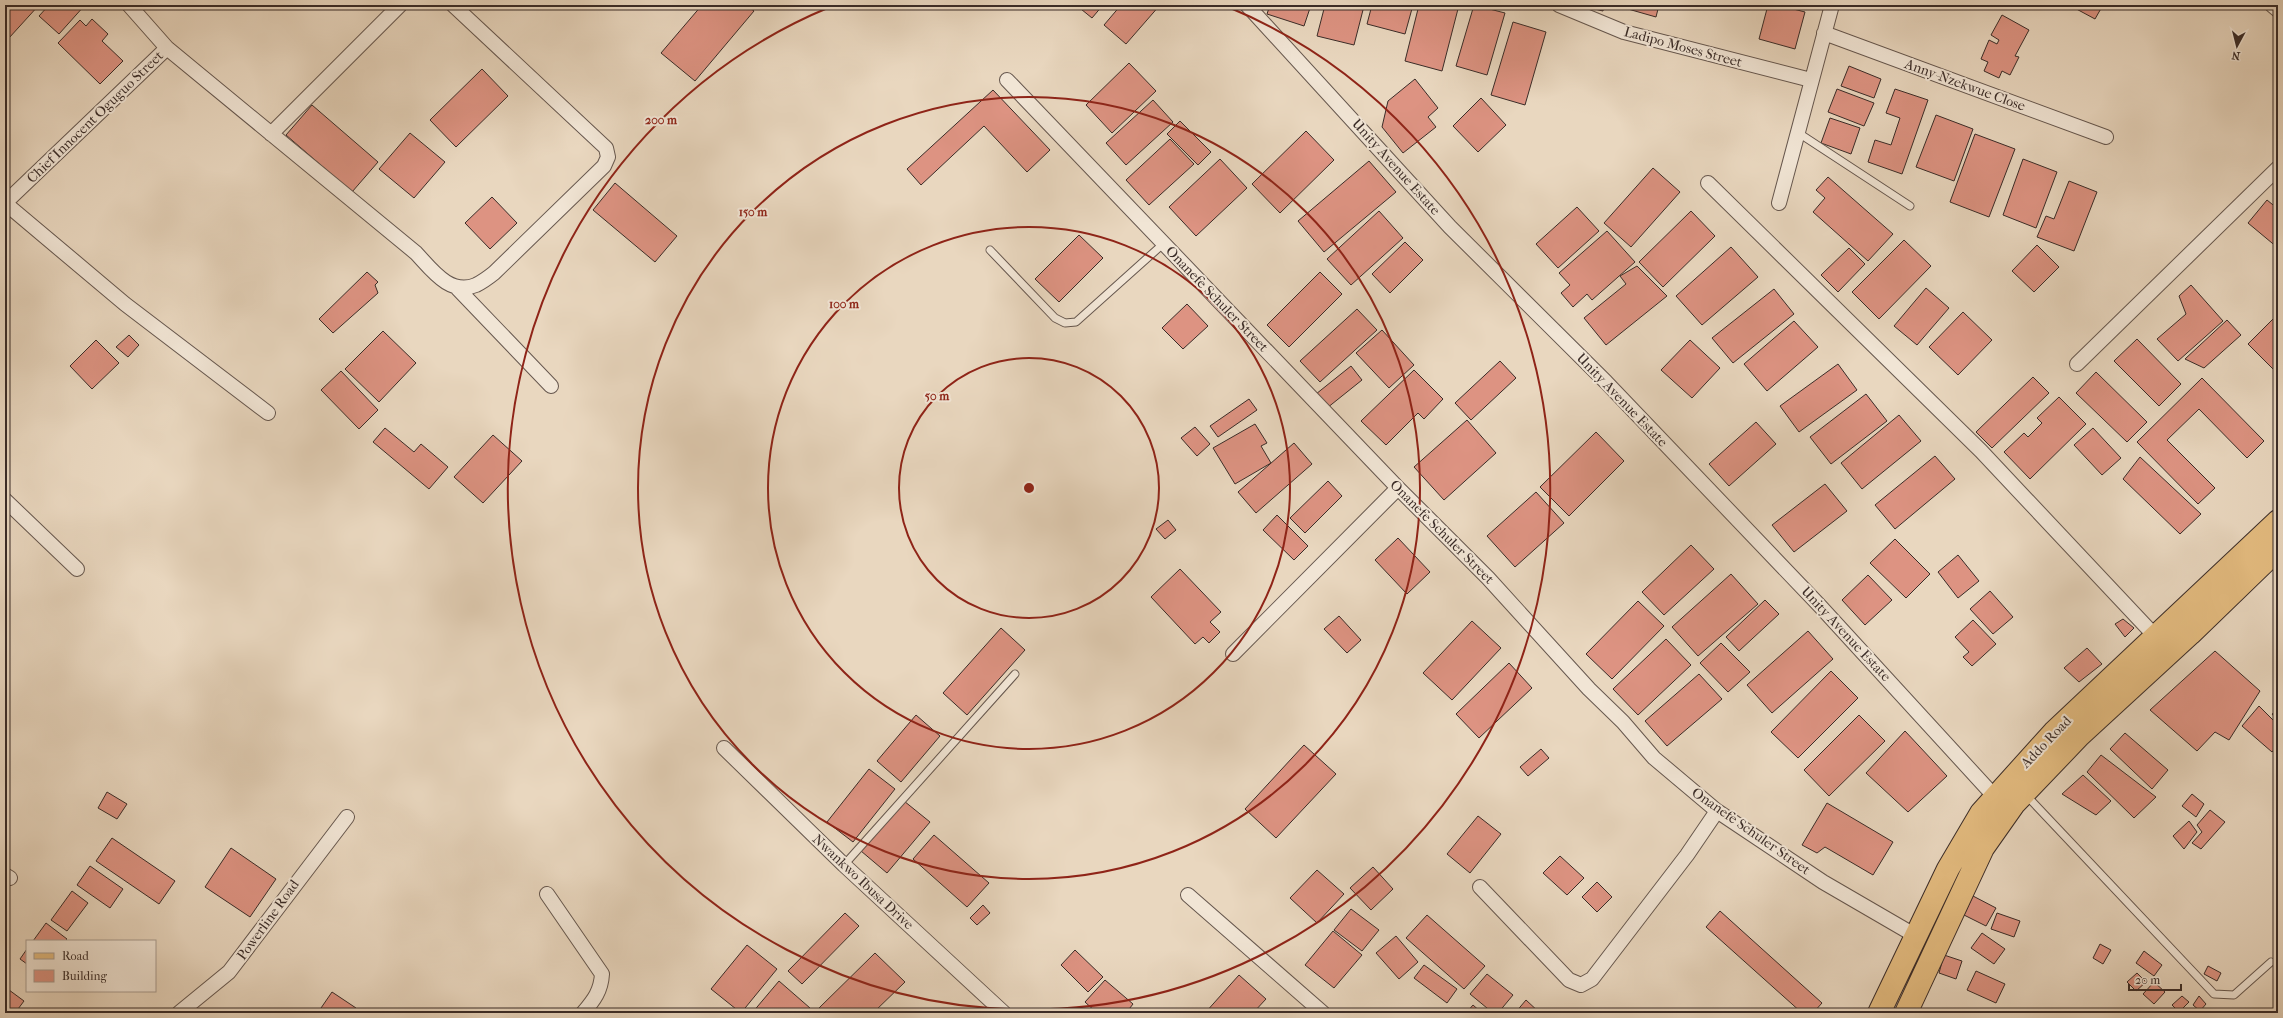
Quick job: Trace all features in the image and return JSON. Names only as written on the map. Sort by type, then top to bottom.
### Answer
[{"type":"main road","name":"Addo Road","points":[[1879,1013],[1961,844],[1981,813],[2054,732],[2278,521]]},
{"type":"main road","name":"Addo Road","points":[[1906,1013],[1983,848],[2024,793],[2078,736],[2277,552]]},
{"type":"street","points":[[129,5],[167,48],[416,254],[440,279],[458,288],[551,386]]},
{"type":"street","points":[[271,134],[400,5]]},
{"type":"street","points":[[453,5],[606,148],[608,157],[604,166],[494,273],[476,285],[458,288]]},
{"type":"street","name":"Unity Avenue Estate","points":[[1247,5],[1450,227],[1606,382],[1815,600],[1995,797]]},
{"type":"street","name":"Ladipo Moses Street","points":[[1559,5],[1624,32],[1811,80]]},
{"type":"street","points":[[1779,203],[1832,5]]},
{"type":"street","points":[[2272,5],[2278,10]]},
{"type":"street","name":"Anny-Nzekwue Close","points":[[1824,33],[2106,137]]},
{"type":"street","name":"Chief Innocent Oguguo Street","points":[[5,203],[167,48]]},
{"type":"street","name":"Onanefe Schuler Street","points":[[1007,80],[1398,488],[1488,578],[1589,689],[1623,722],[1654,758],[1717,811],[1823,882],[1916,936]]},
{"type":"street","points":[[2077,364],[2278,168]]},
{"type":"street","points":[[1708,183],[1981,451],[2155,636]]},
{"type":"street","points":[[5,203],[125,304],[268,413]]},
{"type":"street","points":[[1234,654],[1398,488]]},
{"type":"street","points":[[5,500],[77,569]]},
{"type":"street","name":"Nwankwo Ibusa Drive","points":[[724,748],[844,865],[1004,1013]]},
{"type":"street","points":[[1480,887],[1569,980],[1580,985],[1592,979],[1687,855],[1717,811]]},
{"type":"street","name":"Powerline Road","points":[[179,1013],[229,972],[347,817]]},
{"type":"street","points":[[547,894],[602,974],[601,986],[594,1000],[583,1013]]},
{"type":"street","points":[[1188,895],[1323,1013]]},
{"type":"lane","points":[[1797,132],[1910,206]]},
{"type":"lane","points":[[990,250],[1055,318],[1064,323],[1076,322],[1163,244]]},
{"type":"lane","points":[[844,865],[1015,674]]},
{"type":"lane","points":[[2024,793],[2214,994],[2234,995],[2271,962]]},
{"type":"building","points":[[5,5],[39,5],[9,38],[5,34]]},
{"type":"building","points":[[49,5],[85,5],[59,34],[39,16]]},
{"type":"building","points":[[702,5],[746,5],[754,11],[695,81],[661,53]]},
{"type":"building","points":[[1076,5],[1103,5],[1092,18]]},
{"type":"building","points":[[1121,5],[1160,5],[1126,44],[1104,25]]},
{"type":"building","points":[[1270,5],[1311,5],[1304,26],[1267,14]]},
{"type":"building","points":[[1325,5],[1364,6],[1354,45],[1317,36]]},
{"type":"building","points":[[1372,5],[1413,5],[1405,34],[1367,24]]},
{"type":"building","points":[[1419,5],[1459,5],[1442,71],[1405,61]]},
{"type":"building","points":[[1474,5],[1505,13],[1487,75],[1456,66]]},
{"type":"building","points":[[1578,5],[1604,5],[1603,11]]},
{"type":"building","points":[[1622,5],[1659,5],[1656,17],[1621,7]]},
{"type":"building","points":[[1768,5],[1778,5],[1805,12],[1795,49],[1759,39]]},
{"type":"building","points":[[2069,5],[2103,5],[2095,19]]},
{"type":"building","points":[[2002,15],[2029,30],[2015,56],[2019,57],[2010,75],[2002,71],[1999,78],[1984,71],[1988,62],[1981,59],[1989,40],[1997,44],[1999,40],[1991,35]]},
{"type":"building","points":[[92,19],[108,34],[102,41],[123,61],[100,84],[58,43],[80,20],[86,26]]},
{"type":"building","points":[[1513,22],[1546,32],[1525,105],[1491,95]]},
{"type":"building","points":[[1129,63],[1156,91],[1112,133],[1086,105]]},
{"type":"building","points":[[1849,66],[1881,79],[1874,98],[1841,86]]},
{"type":"building","points":[[482,69],[508,96],[456,147],[430,120]]},
{"type":"building","points":[[1415,79],[1438,108],[1428,117],[1436,127],[1403,153],[1382,127],[1388,101]]},
{"type":"building","points":[[1837,89],[1874,103],[1864,126],[1828,112]]},
{"type":"building","points":[[1895,89],[1928,100],[1902,174],[1868,162],[1875,140],[1891,145],[1900,118],[1886,113]]},
{"type":"building","points":[[993,90],[1050,150],[1027,172],[984,126],[921,185],[907,169]]},
{"type":"building","points":[[1481,98],[1506,125],[1478,152],[1453,126]]},
{"type":"building","points":[[1153,100],[1173,122],[1126,165],[1106,143]]},
{"type":"building","points":[[312,105],[378,162],[352,192],[286,135]]},
{"type":"building","points":[[1936,115],[1973,129],[1954,181],[1916,167]]},
{"type":"building","points":[[1830,118],[1860,128],[1851,154],[1821,143]]},
{"type":"building","points":[[1180,121],[1211,152],[1198,165],[1167,134]]},
{"type":"building","points":[[1306,131],[1334,160],[1280,213],[1252,184]]},
{"type":"building","points":[[410,133],[445,162],[414,198],[379,169]]},
{"type":"building","points":[[1975,134],[2015,149],[1989,217],[1950,202]]},
{"type":"building","points":[[1170,139],[1194,164],[1149,205],[1126,180]]},
{"type":"building","points":[[1220,159],[1247,188],[1196,236],[1169,207]]},
{"type":"building","points":[[2023,159],[2057,172],[2036,228],[2003,215]]},
{"type":"building","points":[[1369,161],[1396,192],[1324,252],[1298,221]]},
{"type":"building","points":[[1653,168],[1680,192],[1631,247],[1604,223]]},
{"type":"building","points":[[1828,177],[1893,234],[1868,261],[1813,212],[1825,198],[1816,190]]},
{"type":"building","points":[[2069,181],[2097,192],[2074,251],[2037,237],[2046,216],[2054,219]]},
{"type":"building","points":[[615,183],[677,236],[655,262],[593,210]]},
{"type":"building","points":[[492,197],[517,223],[490,249],[465,223]]},
{"type":"building","points":[[2267,200],[2278,209],[2278,248],[2248,223]]},
{"type":"building","points":[[1577,207],[1599,231],[1558,268],[1536,244]]},
{"type":"building","points":[[1379,211],[1403,238],[1351,285],[1327,259]]},
{"type":"building","points":[[1691,211],[1715,236],[1663,287],[1639,262]]},
{"type":"building","points":[[1607,231],[1635,262],[1592,300],[1587,294],[1573,307],[1561,293],[1570,285],[1559,273]]},
{"type":"building","points":[[1079,235],[1103,258],[1059,302],[1035,279]]},
{"type":"building","points":[[1904,240],[1931,266],[1879,319],[1852,292]]},
{"type":"building","points":[[1405,242],[1423,260],[1390,293],[1372,274]]},
{"type":"building","points":[[2037,245],[2059,267],[2034,292],[2012,271]]},
{"type":"building","points":[[1731,247],[1758,277],[1702,325],[1676,296]]},
{"type":"building","points":[[1849,248],[1865,264],[1838,292],[1821,275]]},
{"type":"building","points":[[1637,266],[1667,296],[1606,345],[1584,318],[1626,284],[1620,276]]},
{"type":"building","points":[[367,272],[378,282],[375,285],[378,293],[333,333],[319,319]]},
{"type":"building","points":[[1320,272],[1342,294],[1289,347],[1267,325]]},
{"type":"building","points":[[2191,285],[2223,321],[2178,361],[2157,339],[2186,314],[2179,296]]},
{"type":"building","points":[[1926,288],[1949,308],[1917,345],[1894,326]]},
{"type":"building","points":[[1774,289],[1794,314],[1733,363],[1712,338]]},
{"type":"building","points":[[1187,304],[1208,326],[1183,349],[1162,328]]},
{"type":"building","points":[[1357,309],[1377,330],[1320,382],[1300,361]]},
{"type":"building","points":[[1963,312],[1992,340],[1958,375],[1929,347]]},
{"type":"building","points":[[2274,318],[2278,322],[2278,374],[2248,344]]},
{"type":"building","points":[[2227,320],[2241,335],[2204,368],[2185,359]]},
{"type":"building","points":[[1794,321],[1818,347],[1767,391],[1744,364]]},
{"type":"building","points":[[1382,330],[1414,365],[1389,388],[1356,353]]},
{"type":"building","points":[[383,331],[416,363],[379,402],[345,369]]},
{"type":"building","points":[[129,335],[139,345],[128,357],[116,347]]},
{"type":"building","points":[[2137,339],[2181,384],[2159,406],[2114,361]]},
{"type":"building","points":[[96,340],[119,363],[92,389],[70,366]]},
{"type":"building","points":[[1690,340],[1720,368],[1692,398],[1661,370]]},
{"type":"building","points":[[1500,361],[1516,378],[1471,420],[1455,403]]},
{"type":"building","points":[[1838,364],[1857,390],[1799,432],[1780,406]]},
{"type":"building","points":[[1351,366],[1362,380],[1327,408],[1316,394]]},
{"type":"building","points":[[1414,370],[1443,399],[1424,419],[1418,413],[1386,445],[1361,421]]},
{"type":"building","points":[[341,371],[378,410],[359,429],[321,390]]},
{"type":"building","points":[[2096,372],[2147,422],[2127,442],[2076,393]]},
{"type":"building","points":[[2033,377],[2049,393],[1992,448],[1976,432]]},
{"type":"building","points":[[2202,378],[2264,441],[2247,458],[2199,409],[2167,440],[2215,488],[2198,504],[2137,442]]},
{"type":"building","points":[[1866,394],[1887,421],[1831,464],[1810,437]]},
{"type":"building","points":[[2059,397],[2086,424],[2030,479],[2004,452],[2024,433],[2028,437],[2042,423],[2037,418]]},
{"type":"building","points":[[1249,399],[1257,410],[1218,437],[1210,426]]},
{"type":"building","points":[[1899,415],[1921,441],[1862,489],[1841,463]]},
{"type":"building","points":[[1467,420],[1496,453],[1444,500],[1414,467]]},
{"type":"building","points":[[1756,422],[1776,444],[1729,486],[1709,464]]},
{"type":"building","points":[[1255,424],[1267,443],[1261,446],[1271,463],[1235,484],[1213,448]]},
{"type":"building","points":[[1195,427],[1210,444],[1197,456],[1181,438]]},
{"type":"building","points":[[385,428],[414,452],[421,444],[448,467],[429,489],[373,442]]},
{"type":"building","points":[[2093,428],[2121,458],[2102,475],[2074,445]]},
{"type":"building","points":[[1596,432],[1624,461],[1569,516],[1540,487]]},
{"type":"building","points":[[493,435],[522,461],[483,503],[454,477]]},
{"type":"building","points":[[1294,443],[1312,464],[1256,513],[1238,492]]},
{"type":"building","points":[[1935,456],[1955,479],[1895,529],[1875,505]]},
{"type":"building","points":[[2140,457],[2201,514],[2180,534],[2123,479]]},
{"type":"building","points":[[1328,481],[1342,496],[1305,533],[1290,518]]},
{"type":"building","points":[[1825,484],[1847,511],[1794,552],[1772,525]]},
{"type":"building","points":[[1536,492],[1564,523],[1515,567],[1487,536]]},
{"type":"building","points":[[1277,515],[1308,546],[1294,560],[1263,530]]},
{"type":"building","points":[[1168,520],[1176,530],[1165,539],[1156,529]]},
{"type":"building","points":[[1398,538],[1430,572],[1407,594],[1375,560]]},
{"type":"building","points":[[1895,539],[1930,574],[1906,598],[1870,563]]},
{"type":"building","points":[[1691,545],[1714,569],[1664,615],[1642,592]]},
{"type":"building","points":[[1958,555],[1979,581],[1958,598],[1938,572]]},
{"type":"building","points":[[1180,569],[1221,612],[1210,622],[1220,632],[1209,643],[1203,637],[1195,644],[1151,597]]},
{"type":"building","points":[[1731,574],[1758,604],[1698,656],[1672,627]]},
{"type":"building","points":[[1868,575],[1892,600],[1865,625],[1842,600]]},
{"type":"building","points":[[1990,591],[2013,617],[1993,634],[1970,609]]},
{"type":"building","points":[[1765,600],[1779,614],[1739,651],[1726,637]]},
{"type":"building","points":[[1638,601],[1664,626],[1612,679],[1586,654]]},
{"type":"building","points":[[1339,616],[1361,640],[1347,653],[1324,629]]},
{"type":"building","points":[[2123,619],[2134,628],[2125,637],[2115,624]]},
{"type":"building","points":[[1973,620],[1996,644],[1972,666],[1963,657],[1969,652],[1955,637]]},
{"type":"building","points":[[1472,621],[1501,648],[1452,700],[1423,673]]},
{"type":"building","points":[[1001,628],[1025,650],[967,715],[943,693]]},
{"type":"building","points":[[1808,631],[1833,659],[1772,713],[1747,685]]},
{"type":"building","points":[[1666,639],[1691,665],[1638,715],[1613,689]]},
{"type":"building","points":[[1721,643],[1750,672],[1728,692],[1700,663]]},
{"type":"building","points":[[2087,648],[2102,664],[2079,682],[2064,668]]},
{"type":"building","points":[[2215,651],[2260,691],[2229,740],[2215,732],[2197,751],[2150,710]]},
{"type":"building","points":[[1509,663],[1532,688],[1479,738],[1456,714]]},
{"type":"building","points":[[1831,671],[1858,698],[1798,758],[1771,732]]},
{"type":"building","points":[[1699,674],[1722,699],[1667,746],[1645,721]]},
{"type":"building","points":[[2259,706],[2278,725],[2278,745],[2272,752],[2242,726]]},
{"type":"building","points":[[2278,710],[2278,721],[2272,714]]},
{"type":"building","points":[[916,715],[940,736],[901,782],[877,761]]},
{"type":"building","points":[[1859,715],[1885,741],[1829,796],[1804,770]]},
{"type":"building","points":[[1905,731],[1947,776],[1908,812],[1866,773]]},
{"type":"building","points":[[2125,733],[2168,770],[2152,789],[2110,749]]},
{"type":"building","points":[[1304,745],[1336,774],[1276,838],[1245,809]]},
{"type":"building","points":[[1541,749],[1549,758],[1528,776],[1520,767]]},
{"type":"building","points":[[2101,755],[2156,797],[2134,818],[2087,772]]},
{"type":"building","points":[[869,769],[895,789],[853,842],[827,822]]},
{"type":"building","points":[[2083,775],[2111,801],[2096,815],[2062,794]]},
{"type":"building","points":[[107,792],[127,804],[117,819],[98,808]]},
{"type":"building","points":[[2192,794],[2204,804],[2196,817],[2182,806]]},
{"type":"building","points":[[904,801],[930,822],[887,873],[861,851]]},
{"type":"building","points":[[1827,803],[1893,842],[1873,875],[1825,847],[1817,853],[1802,845]]},
{"type":"building","points":[[2210,810],[2225,822],[2201,849],[2192,843],[2202,832],[2197,825]]},
{"type":"building","points":[[1478,816],[1501,834],[1470,873],[1447,854]]},
{"type":"building","points":[[2189,821],[2197,832],[2184,849],[2173,836]]},
{"type":"building","points":[[934,835],[989,883],[967,907],[913,859]]},
{"type":"building","points":[[112,838],[175,881],[159,904],[96,861]]},
{"type":"building","points":[[231,848],[276,879],[250,917],[205,887]]},
{"type":"building","points":[[1560,856],[1584,878],[1567,895],[1543,873]]},
{"type":"building","points":[[90,866],[123,889],[110,908],[77,885]]},
{"type":"building","points":[[1373,867],[1393,889],[1371,910],[1350,888]]},
{"type":"building","points":[[1317,870],[1344,894],[1317,923],[1290,898]]},
{"type":"building","points":[[1597,882],[1612,897],[1597,912],[1582,897]]},
{"type":"building","points":[[72,891],[88,903],[67,931],[51,920]]},
{"type":"building","points":[[1973,896],[1996,908],[1986,926],[1964,915]]},
{"type":"building","points":[[983,905],[990,913],[977,925],[970,918]]},
{"type":"building","points":[[1351,909],[1379,930],[1362,951],[1334,930]]},
{"type":"building","points":[[1720,911],[1822,1003],[1813,1013],[1802,1013],[1706,927]]},
{"type":"building","points":[[845,913],[859,926],[802,984],[788,971]]},
{"type":"building","points":[[1997,913],[2020,921],[2014,937],[1991,929]]},
{"type":"building","points":[[1427,915],[1485,966],[1464,989],[1406,938]]},
{"type":"building","points":[[46,923],[67,939],[66,940],[34,940]]},
{"type":"building","points":[[1333,931],[1362,955],[1334,988],[1305,965]]},
{"type":"building","points":[[1982,933],[2005,949],[1994,964],[1971,948]]},
{"type":"building","points":[[1396,936],[1418,962],[1399,979],[1376,953]]},
{"type":"building","points":[[2100,944],[2111,950],[2103,964],[2093,958]]},
{"type":"building","points":[[747,945],[777,969],[741,1013],[711,989]]},
{"type":"building","points":[[26,950],[26,963],[20,959]]},
{"type":"building","points":[[1075,950],[1103,977],[1088,992],[1061,965]]},
{"type":"building","points":[[2144,951],[2162,965],[2154,976],[2136,963]]},
{"type":"building","points":[[875,953],[905,982],[873,1013],[822,1013],[818,1009]]},
{"type":"building","points":[[1944,955],[1962,961],[1956,979],[1939,973]]},
{"type":"building","points":[[1424,965],[1457,989],[1447,1003],[1414,978]]},
{"type":"building","points":[[2208,966],[2221,973],[2217,981],[2204,974]]},
{"type":"building","points":[[1976,971],[2005,984],[1996,1003],[1967,990]]},
{"type":"building","points":[[2137,973],[2146,982],[2136,991],[2127,982]]},
{"type":"building","points":[[1487,974],[1513,995],[1498,1013],[1493,1013],[1470,994]]},
{"type":"building","points":[[1239,975],[1266,999],[1253,1013],[1205,1013]]},
{"type":"building","points":[[1105,980],[1133,1004],[1126,1013],[1097,1013],[1085,1002]]},
{"type":"building","points":[[779,981],[810,1008],[805,1013],[752,1013]]},
{"type":"building","points":[[2154,982],[2165,992],[2154,1004],[2143,994]]},
{"type":"building","points":[[5,987],[24,1001],[15,1013],[5,1013]]},
{"type":"building","points":[[332,992],[356,1008],[352,1013],[329,1013],[321,1008]]},
{"type":"building","points":[[2182,996],[2189,1002],[2179,1012],[2172,1005]]},
{"type":"building","points":[[2199,996],[2206,1004],[2200,1011],[2193,1005]]},
{"type":"building","points":[[1526,1000],[1540,1013],[1515,1013]]},
{"type":"building","points":[[1473,1005],[1482,1013],[1466,1013]]},
{"type":"building","points":[[1431,1009],[1437,1013],[1428,1013]]}]
